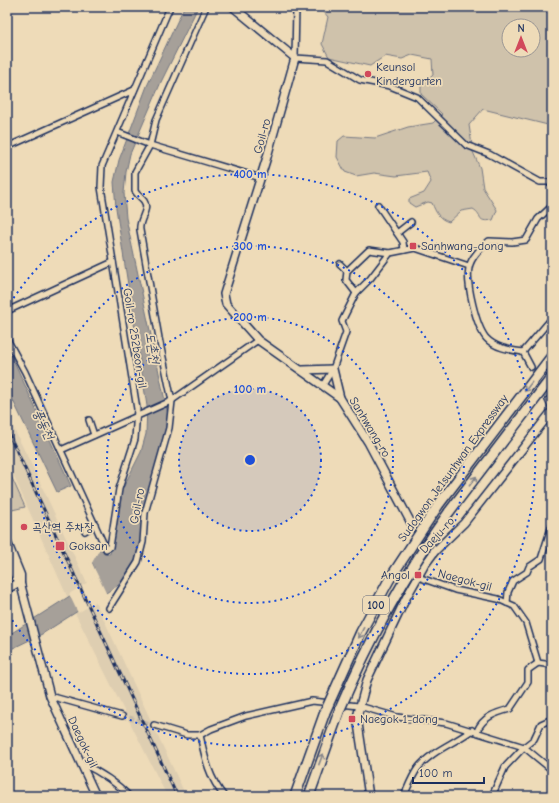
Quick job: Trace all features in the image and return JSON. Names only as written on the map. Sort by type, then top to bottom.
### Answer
[{"type":"highway","name":"Sudogwon Je1sunhwan Expressway","points":[[295,796],[325,712],[342,671],[389,580],[439,504],[552,356]]},
{"type":"highway","name":"Sudogwon Je1sunhwan Expressway","points":[[309,796],[340,709],[357,669],[379,625],[418,556],[449,512],[552,377]]},
{"type":"main road","points":[[7,543],[20,575],[20,582]]},
{"type":"main road","points":[[7,560],[20,582]]},
{"type":"street","name":"Goil-ro 252beon-gil","points":[[95,524],[106,549],[110,547],[119,488],[135,439],[137,417],[113,262],[101,175],[102,166],[170,7]]},
{"type":"street","points":[[148,144],[156,120],[206,7]]},
{"type":"street","points":[[233,7],[294,58],[315,58],[327,60],[360,80],[390,86],[417,97],[466,145],[490,154],[540,182],[552,182]]},
{"type":"street","name":"Goil-ro","points":[[296,7],[294,58],[261,178],[224,294],[226,304],[258,340],[323,385]]},
{"type":"street","points":[[7,147],[134,90]]},
{"type":"street","points":[[117,132],[148,144],[261,178]]},
{"type":"street","name":"Goil-ro","points":[[109,608],[138,562],[143,542],[146,508],[169,428],[172,401],[158,338],[139,225],[145,213],[145,206],[144,201],[135,191],[135,172],[148,144]]},
{"type":"street","points":[[378,205],[403,242],[404,250]]},
{"type":"street","points":[[531,366],[523,352],[495,345],[486,338],[478,325],[468,281],[469,266],[478,252],[489,241],[512,242],[526,240],[538,219],[552,206]]},
{"type":"street","points":[[397,233],[411,222]]},
{"type":"street","points":[[356,292],[346,280],[347,271],[369,250],[390,253],[415,248],[469,266]]},
{"type":"street","points":[[323,385],[333,369],[346,332],[342,322],[356,292],[370,279],[390,253]]},
{"type":"street","points":[[7,311],[113,262]]},
{"type":"street","points":[[340,264],[347,271]]},
{"type":"street","points":[[523,352],[552,318]]},
{"type":"street","points":[[7,339],[25,372],[95,524],[85,531]]},
{"type":"street","points":[[60,450],[172,401],[258,340]]},
{"type":"street","points":[[303,370],[333,369]]},
{"type":"street","points":[[333,369],[340,398]]},
{"type":"street","name":"Sanhwang-ro","points":[[323,385],[340,398],[368,442],[410,521],[435,551]]},
{"type":"street","points":[[548,400],[552,409]]},
{"type":"street","name":"Daeju-ro","points":[[369,796],[357,717],[367,680],[418,577],[435,551],[464,523],[549,419],[552,409]]},
{"type":"street","points":[[89,420],[94,435]]},
{"type":"street","name":"Naegok-gil","points":[[508,603],[508,592],[514,582],[527,572],[529,567],[541,559],[552,525]]},
{"type":"street","name":"Naegok-gil","points":[[418,577],[455,590],[498,599],[514,606],[526,623],[538,663]]},
{"type":"street","points":[[7,589],[20,582]]},
{"type":"street","name":"Daegok-gil","points":[[20,582],[29,618],[38,645],[50,696],[96,796]]},
{"type":"street","points":[[404,796],[418,768],[433,754],[474,731],[481,722],[496,712],[510,709],[528,682],[528,670],[538,663],[552,665]]},
{"type":"street","name":"Daegok-gil","points":[[50,696],[122,716]]},
{"type":"street","points":[[154,725],[187,735],[200,735],[211,729],[246,716],[291,704],[312,701],[359,706],[397,717],[446,723],[524,747],[552,770]]},
{"type":"street","points":[[492,796],[505,767],[534,739],[541,724],[552,719]]},
{"type":"street","points":[[200,735],[206,764],[224,796]]},
{"type":"street","points":[[81,763],[104,774],[120,786],[129,796]]},
{"type":"shaded area","points":[[320,7],[552,7],[552,126],[483,109],[469,125],[473,152],[480,168],[483,188],[497,210],[493,220],[487,221],[480,218],[473,209],[461,211],[449,222],[438,215],[432,203],[428,202],[415,207],[409,203],[409,199],[424,193],[431,182],[427,172],[396,176],[374,173],[356,176],[345,172],[337,157],[338,141],[344,136],[375,138],[408,127],[433,123],[442,114],[421,94],[421,86],[433,75],[432,59],[412,55],[402,59],[385,56],[370,66],[329,57],[322,44],[328,17]]},
{"type":"shaded area","points":[[7,415],[37,476],[186,796],[167,796],[70,603],[7,461]]},
{"type":"shaded area","points":[[7,467],[25,507],[12,510],[7,496]]},
{"type":"water","name":"도촌천","points":[[184,7],[198,7],[161,82],[130,154],[126,172],[124,193],[126,218],[168,415],[165,435],[144,513],[137,560],[123,582],[42,634],[7,651],[7,636],[98,578],[92,562],[101,547],[104,553],[110,554],[121,492],[141,452],[146,434],[147,406],[116,208],[114,182],[119,160],[147,86]]},
{"type":"water","points":[[7,346],[71,486],[57,492],[7,388]]},
{"type":"pier","points":[[100,546],[101,547],[92,563],[107,595],[78,613],[69,594],[96,577],[90,562]]},
{"type":"tunnel","points":[[531,367],[548,400]]},
{"type":"tunnel","points":[[122,716],[154,725]]},
{"type":"railway","points":[[7,430],[177,796]]},
{"type":"place","name":"Keunsol Kindergarten","points":[[368,74]]},
{"type":"place","name":"Sanhwang-dong","points":[[413,246]]},
{"type":"place","name":"곡산역 주차장","points":[[24,527]]},
{"type":"place","name":"Goksan","points":[[60,546]]},
{"type":"place","name":"Angol","points":[[418,575]]},
{"type":"place","name":"Naegok 1-dong","points":[[352,719]]},
{"type":"water label","name":"풍동천","points":[[44,424]]}]
